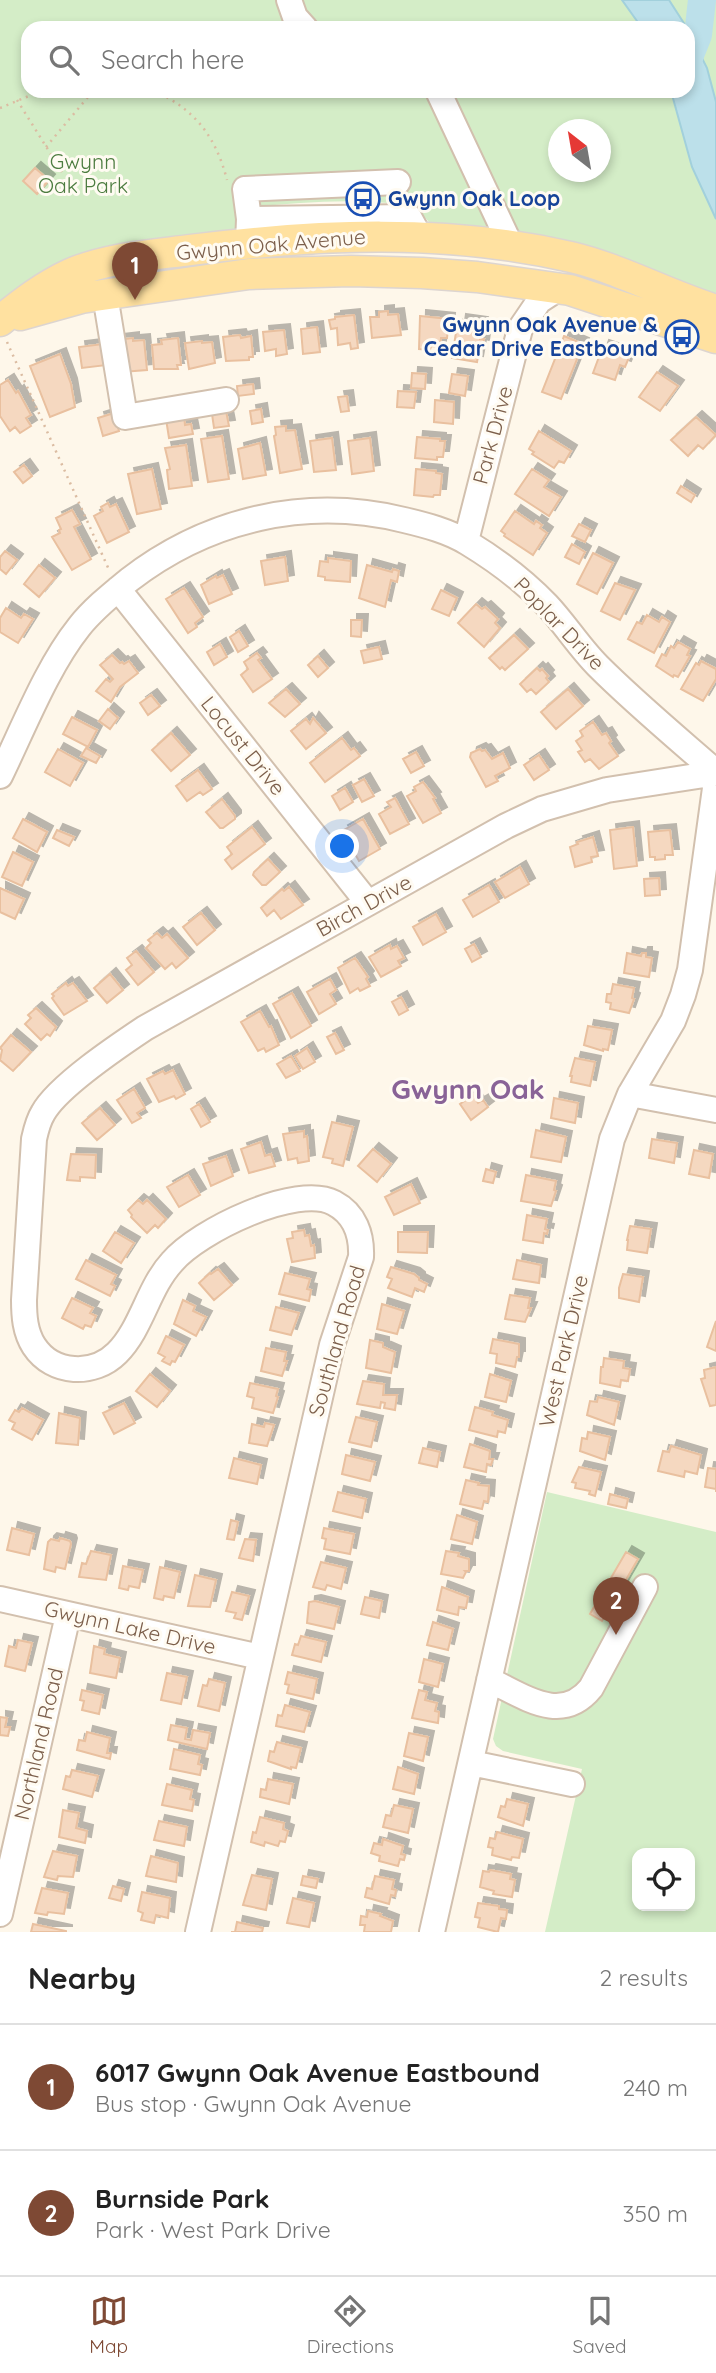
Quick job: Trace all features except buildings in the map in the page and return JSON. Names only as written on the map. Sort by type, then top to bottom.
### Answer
[{"type":"main road","name":"Gwynn Oak Avenue","points":[[1,326],[42,289],[72,273],[248,231],[420,237],[510,246],[561,255],[716,310]]},
{"type":"main road","points":[[248,231],[249,274]]},
{"type":"main road","points":[[420,237],[422,273]]},
{"type":"main road","points":[[508,281],[515,270],[531,258],[561,255]]},
{"type":"main road","name":"Gwynn Oak Avenue","points":[[1,326],[42,308],[105,295],[249,274],[351,271],[422,273],[570,289],[716,338]]},
{"type":"street","points":[[289,0],[299,21]]},
{"type":"street","points":[[441,98],[510,246]]},
{"type":"street","points":[[248,231],[245,189],[398,182]]},
{"type":"street","name":"Park Drive","points":[[508,281],[517,304],[520,329]]},
{"type":"street","name":"Park Drive","points":[[466,541],[520,329],[539,301],[559,288]]},
{"type":"street","points":[[105,295],[125,417],[226,401]]},
{"type":"street","name":"Poplar Drive","points":[[0,776],[65,649],[79,627],[118,589],[175,549],[237,523],[270,515],[323,511],[388,516],[426,525],[466,541],[529,587],[596,664],[716,772]]},
{"type":"street","name":"Locust Drive","points":[[118,589],[368,903]]},
{"type":"street","name":"Birch Drive","points":[[44,1110],[91,1067],[145,1028],[506,826],[542,809],[607,790],[716,772]]},
{"type":"street","name":"West Park Drive","points":[[432,1932],[612,1139],[630,1094],[673,1021],[690,970],[716,781]]},
{"type":"street","points":[[630,1094],[716,1110]]},
{"type":"street","name":"Southland Road","points":[[44,1110],[34,1139],[24,1321],[35,1348],[55,1364],[72,1370],[86,1370],[103,1364],[116,1354],[127,1341],[172,1262],[184,1250],[217,1227],[289,1201],[312,1197],[336,1204],[348,1214],[362,1242],[361,1257],[332,1345],[198,1932]]},
{"type":"street","points":[[489,1680],[549,1706],[572,1705],[583,1699],[645,1587]]},
{"type":"street","name":"Gwynn Lake Drive","points":[[0,1599],[260,1657]]},
{"type":"street","name":"Northland Road","points":[[0,1914],[68,1615]]},
{"type":"street","points":[[471,1763],[572,1784]]},
{"type":"path","points":[[0,108],[22,98]]},
{"type":"path","points":[[46,147],[87,98]]},
{"type":"path","points":[[168,98],[181,105],[213,140],[228,184]]},
{"type":"path","points":[[17,100],[62,172]]},
{"type":"path","points":[[1,326],[118,589]]},
{"type":"green space","name":"Gwynn Oak Park","points":[[0,0],[716,0],[716,295],[434,228],[416,207],[349,201],[238,208],[238,234],[0,303]]},
{"type":"green space","points":[[547,1492],[716,1532],[716,1932],[545,1932],[582,1769],[503,1751],[496,1746],[493,1739]]},
{"type":"water","points":[[622,0],[669,0],[682,21],[637,21]]},
{"type":"water","points":[[695,44],[707,68],[716,102],[716,219],[692,167],[673,98],[695,98]]},
{"type":"waterway","points":[[695,42],[702,0]]},
{"type":"place","name":"Gwynn Oak Loop","points":[[363,199]]},
{"type":"place","name":"6017 Gwynn Oak Avenue Eastbound","points":[[135,300]]},
{"type":"place","name":"Gwynn Oak Avenue & Cedar Drive Eastbound","points":[[682,337]]},
{"type":"place","name":"Burnside Park","points":[[616,1635]]},
{"type":"district","name":"Gwynn Oak","points":[[468,1089]]}]
